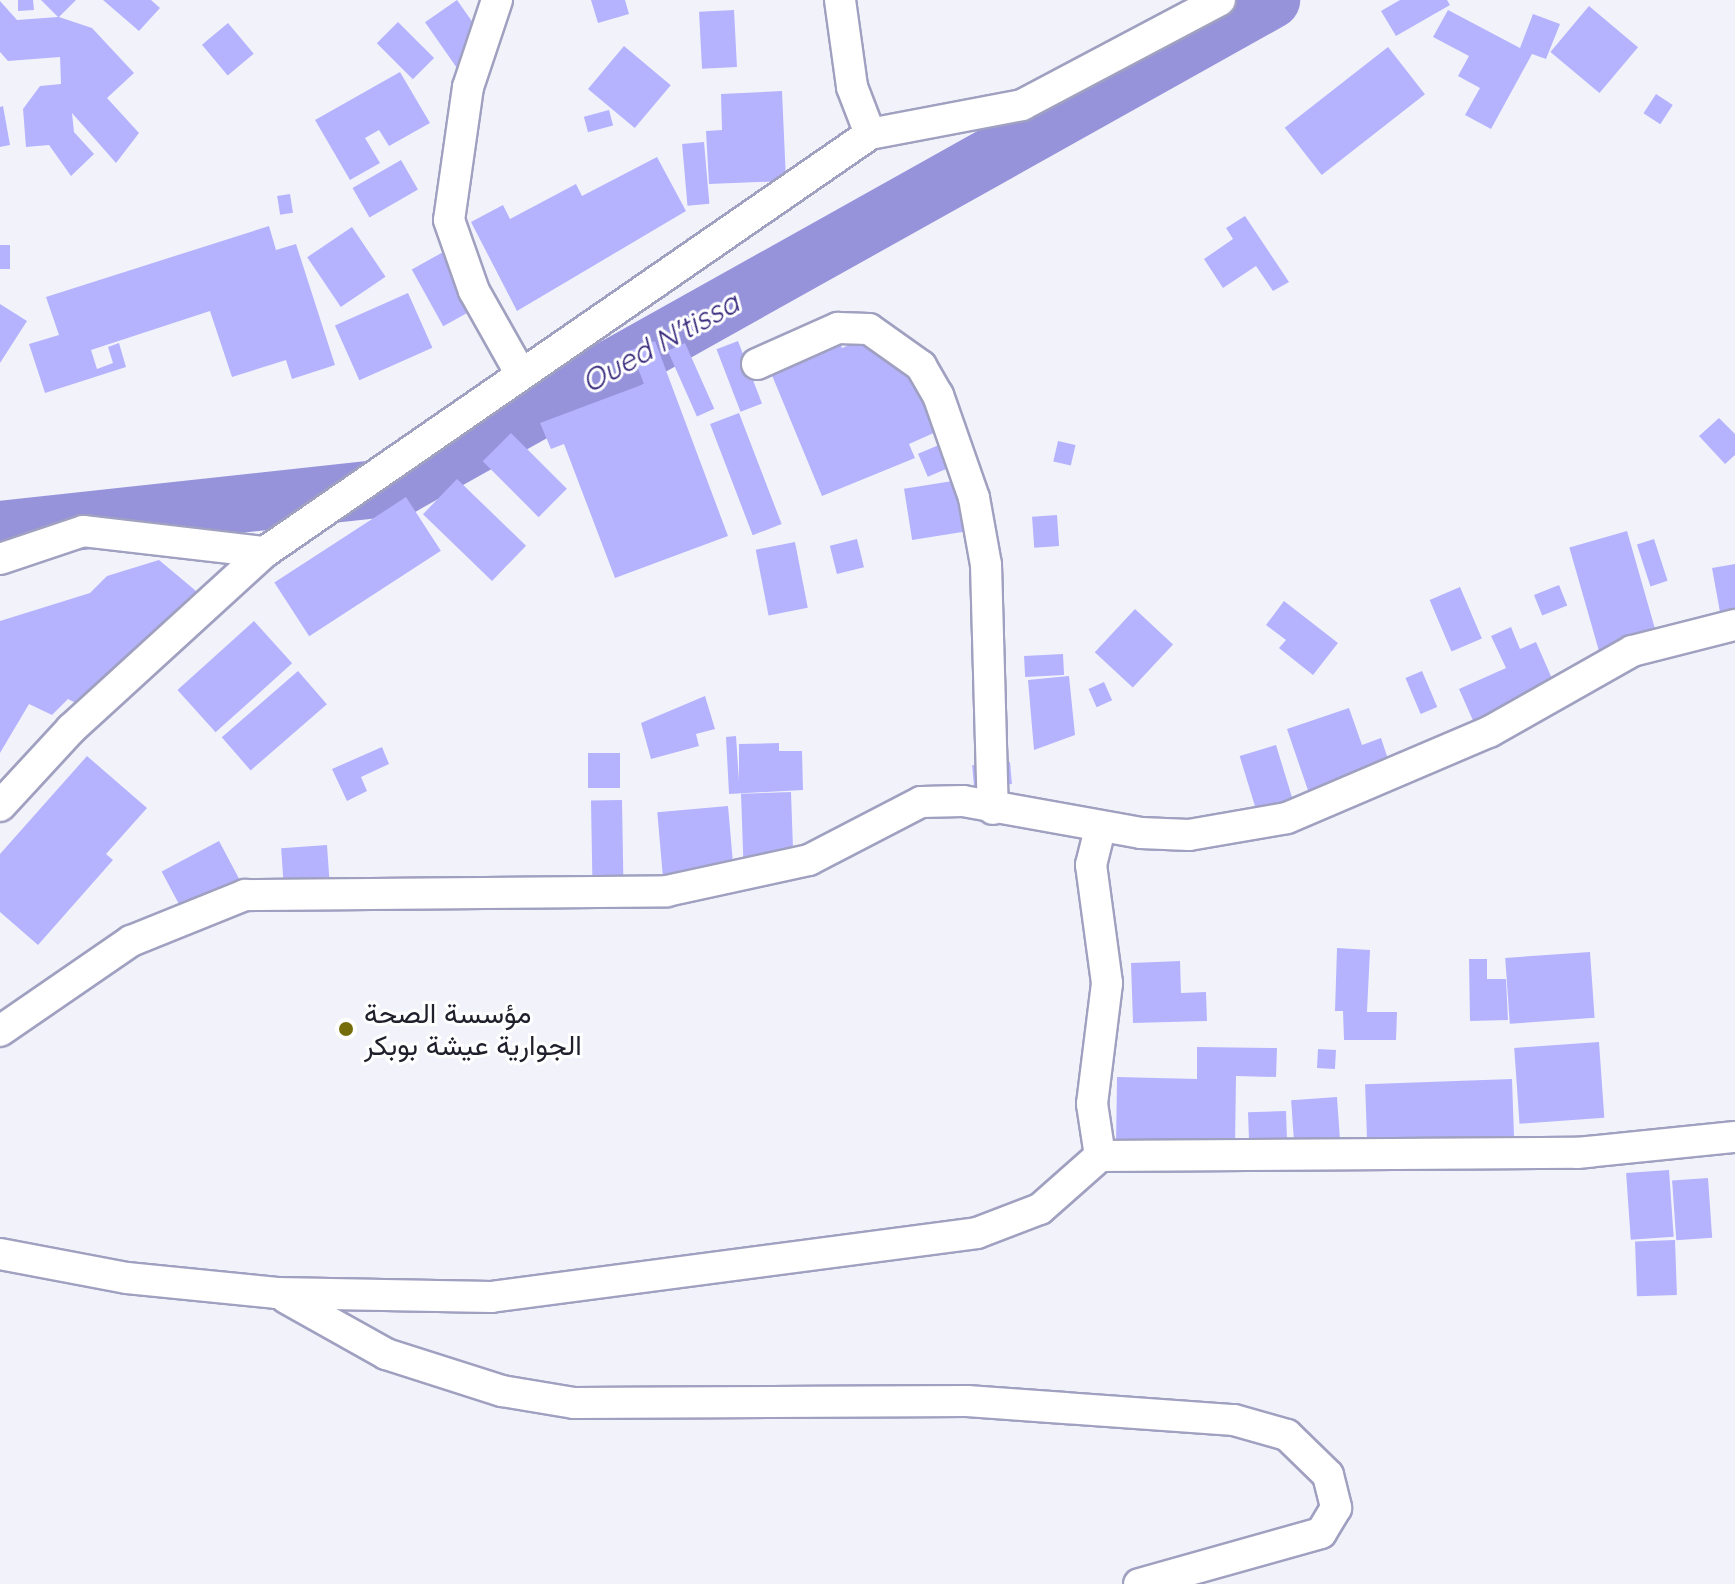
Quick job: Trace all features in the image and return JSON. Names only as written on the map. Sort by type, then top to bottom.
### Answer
[{"type":"street","points":[[497,0],[492,32],[468,87],[449,220],[469,280],[519,371]]},
{"type":"street","points":[[840,0],[852,87],[870,134]]},
{"type":"street","points":[[0,806],[71,729],[265,552],[519,371],[870,134],[1022,105],[1220,0]]},
{"type":"street","points":[[757,364],[838,328],[869,329],[921,366],[938,395],[974,498],[986,565],[993,809]]},
{"type":"street","points":[[0,559],[83,531],[265,552]]},
{"type":"street","points":[[0,1031],[131,941],[245,895],[667,891],[809,860],[921,802],[993,809],[1100,829],[1189,835],[1287,818],[1451,751],[1632,651],[1735,625]]},
{"type":"street","points":[[1100,829],[1091,865],[1107,983],[1092,1104],[1100,1156]]},
{"type":"street","points":[[0,1254],[127,1278],[277,1293],[491,1297],[946,1239],[1040,1209],[1100,1156],[1577,1153],[1735,1137]]},
{"type":"street","points":[[277,1293],[386,1354],[516,1393],[574,1403],[967,1401],[1234,1420],[1287,1435],[1328,1475],[1336,1508],[1321,1533],[1139,1584]]},
{"type":"building","points":[[18,0],[33,0],[34,10],[18,11]]},
{"type":"building","points":[[41,0],[76,0],[59,17],[92,28],[134,73],[107,98],[139,133],[116,163],[72,113],[74,132],[94,154],[71,176],[49,145],[26,147],[23,109],[40,86],[61,84],[60,57],[8,61],[0,52],[0,1],[17,20],[58,17]]},
{"type":"building","points":[[103,0],[151,0],[160,8],[139,31]]},
{"type":"building","points":[[457,0],[490,48],[458,70],[425,22]]},
{"type":"building","points":[[591,0],[625,0],[629,14],[598,23]]},
{"type":"building","points":[[1400,0],[1447,0],[1450,5],[1396,36],[1381,11]]},
{"type":"building","points":[[1589,6],[1638,47],[1599,93],[1550,52]]},
{"type":"building","points":[[734,10],[737,67],[702,69],[699,12]]},
{"type":"building","points":[[1448,10],[1520,48],[1533,14],[1560,24],[1546,59],[1532,54],[1491,129],[1465,115],[1480,88],[1458,76],[1469,56],[1433,37]]},
{"type":"building","points":[[398,22],[434,58],[413,79],[377,43]]},
{"type":"building","points":[[228,23],[254,54],[228,75],[202,45]]},
{"type":"building","points":[[624,46],[671,85],[635,128],[588,89]]},
{"type":"building","points":[[1388,47],[1425,94],[1322,175],[1285,128]]},
{"type":"building","points":[[400,72],[430,123],[389,146],[379,130],[365,138],[380,163],[350,180],[315,120]]},
{"type":"building","points":[[782,91],[786,181],[709,184],[706,131],[722,130],[721,94]]},
{"type":"building","points":[[1656,94],[1673,105],[1660,124],[1643,113]]},
{"type":"building","points":[[3,106],[10,145],[0,147],[0,107]]},
{"type":"building","points":[[609,110],[613,125],[588,132],[584,117]]},
{"type":"building","points":[[704,142],[709,204],[687,206],[682,144]]},
{"type":"building","points":[[657,157],[686,211],[517,311],[471,222],[503,205],[510,219],[576,184],[582,196]]},
{"type":"building","points":[[401,160],[418,189],[370,217],[353,188]]},
{"type":"building","points":[[290,194],[293,213],[280,215],[277,196]]},
{"type":"building","points":[[1245,216],[1289,282],[1273,291],[1256,266],[1223,288],[1204,259],[1233,239],[1226,228]]},
{"type":"building","points":[[269,226],[276,250],[296,244],[335,365],[292,379],[286,360],[232,377],[210,311],[91,350],[97,369],[113,363],[108,347],[119,343],[126,367],[45,393],[29,344],[59,335],[46,297]]},
{"type":"building","points":[[352,227],[386,277],[341,307],[307,257]]},
{"type":"building","points":[[0,245],[10,245],[10,269],[0,269]]},
{"type":"building","points":[[445,251],[477,308],[443,326],[412,269]]},
{"type":"building","points":[[408,293],[432,348],[359,380],[335,326]]},
{"type":"building","points":[[0,304],[27,321],[0,363]]},
{"type":"building","points":[[829,316],[842,348],[865,338],[869,348],[905,333],[945,428],[909,444],[915,458],[822,496],[759,344]]},
{"type":"building","points":[[655,341],[728,536],[615,578],[564,444],[551,449],[540,423],[644,384],[631,350]]},
{"type":"building","points":[[738,341],[762,404],[741,412],[717,349]]},
{"type":"building","points":[[685,343],[714,409],[697,417],[668,351]]},
{"type":"building","points":[[739,413],[782,524],[753,535],[710,424]]},
{"type":"building","points":[[1719,418],[1735,434],[1735,455],[1725,464],[1699,436]]},
{"type":"building","points":[[511,433],[567,489],[539,517],[483,461]]},
{"type":"building","points":[[953,439],[963,462],[928,477],[918,454]]},
{"type":"building","points":[[1058,441],[1076,445],[1071,466],[1053,461]]},
{"type":"building","points":[[984,476],[992,527],[912,540],[904,489]]},
{"type":"building","points":[[457,479],[526,546],[492,581],[423,514]]},
{"type":"building","points":[[406,497],[441,551],[309,636],[274,583]]},
{"type":"building","points":[[1057,515],[1059,546],[1034,548],[1032,517]]},
{"type":"building","points":[[1627,531],[1659,643],[1602,660],[1569,548]]},
{"type":"building","points":[[857,539],[864,567],[837,574],[830,546]]},
{"type":"building","points":[[1654,539],[1668,581],[1650,586],[1637,545]]},
{"type":"building","points":[[795,542],[808,608],[769,615],[756,550]]},
{"type":"building","points":[[159,560],[202,596],[91,711],[68,699],[52,715],[29,704],[0,753],[0,621],[90,593],[107,576]]},
{"type":"building","points":[[1735,564],[1735,621],[1722,623],[1712,568]]},
{"type":"building","points":[[1559,585],[1567,605],[1542,616],[1534,595]]},
{"type":"building","points":[[1460,587],[1482,639],[1452,651],[1430,600]]},
{"type":"building","points":[[1284,601],[1338,643],[1313,675],[1279,648],[1286,640],[1266,625]]},
{"type":"building","points":[[1135,609],[1173,644],[1133,688],[1095,652]]},
{"type":"building","points":[[254,621],[292,663],[216,732],[177,690]]},
{"type":"building","points":[[1511,627],[1520,649],[1536,642],[1561,699],[1479,734],[1459,689],[1506,668],[1491,636]]},
{"type":"building","points":[[1063,654],[1064,675],[1025,677],[1024,656]]},
{"type":"building","points":[[298,671],[327,704],[251,770],[222,737]]},
{"type":"building","points":[[1422,671],[1437,707],[1421,714],[1405,678]]},
{"type":"building","points":[[1069,676],[1075,735],[1034,750],[1028,680]]},
{"type":"building","points":[[1104,682],[1112,700],[1097,707],[1088,689]]},
{"type":"building","points":[[705,696],[715,729],[696,734],[699,746],[651,759],[641,723]]},
{"type":"building","points":[[1349,708],[1362,745],[1381,738],[1395,780],[1314,808],[1287,729]]},
{"type":"building","points":[[736,736],[739,781],[739,744],[779,743],[779,751],[802,751],[803,790],[729,794],[726,737]]},
{"type":"building","points":[[1276,745],[1297,814],[1261,825],[1240,756]]},
{"type":"building","points":[[382,747],[389,764],[361,777],[367,791],[347,801],[332,769]]},
{"type":"building","points":[[588,753],[620,753],[620,788],[588,788]]},
{"type":"building","points":[[87,756],[147,808],[106,854],[113,860],[38,945],[0,912],[0,854]]},
{"type":"building","points":[[1010,762],[1012,784],[974,787],[972,765]]},
{"type":"building","points":[[791,792],[793,861],[743,863],[741,794]]},
{"type":"building","points":[[622,800],[623,885],[592,886],[591,801]]},
{"type":"building","points":[[728,806],[733,869],[663,875],[657,812]]},
{"type":"building","points":[[219,841],[243,886],[186,917],[162,872]]},
{"type":"building","points":[[327,845],[329,877],[283,880],[281,848]]},
{"type":"building","points":[[1337,948],[1370,950],[1367,1012],[1397,1012],[1396,1040],[1344,1040],[1343,1011],[1335,1011]]},
{"type":"building","points":[[1590,952],[1595,1018],[1510,1024],[1505,958]]},
{"type":"building","points":[[1469,959],[1487,959],[1487,979],[1506,979],[1508,1020],[1470,1021]]},
{"type":"building","points":[[1180,961],[1181,993],[1206,992],[1207,1021],[1133,1023],[1131,963]]},
{"type":"building","points":[[1599,1042],[1604,1118],[1520,1124],[1514,1048]]},
{"type":"building","points":[[1197,1047],[1277,1048],[1276,1077],[1236,1076],[1235,1148],[1116,1146],[1117,1077],[1197,1079]]},
{"type":"building","points":[[1318,1049],[1336,1050],[1335,1069],[1317,1068]]},
{"type":"building","points":[[1512,1079],[1514,1138],[1367,1143],[1365,1084]]},
{"type":"building","points":[[1337,1097],[1340,1141],[1294,1144],[1291,1100]]},
{"type":"building","points":[[1286,1111],[1287,1145],[1249,1146],[1248,1112]]},
{"type":"building","points":[[1669,1170],[1674,1237],[1631,1240],[1626,1173]]},
{"type":"building","points":[[1708,1178],[1712,1238],[1676,1240],[1672,1181]]},
{"type":"building","points":[[1675,1240],[1677,1295],[1637,1296],[1635,1241]]},
{"type":"waterway","name":"Oued N'tissa","points":[[0,530],[402,486],[1271,0]]},
{"type":"place","name":"مؤسسة الصحة الجوارية عيشة بوبكر","points":[[346,1029]]}]
